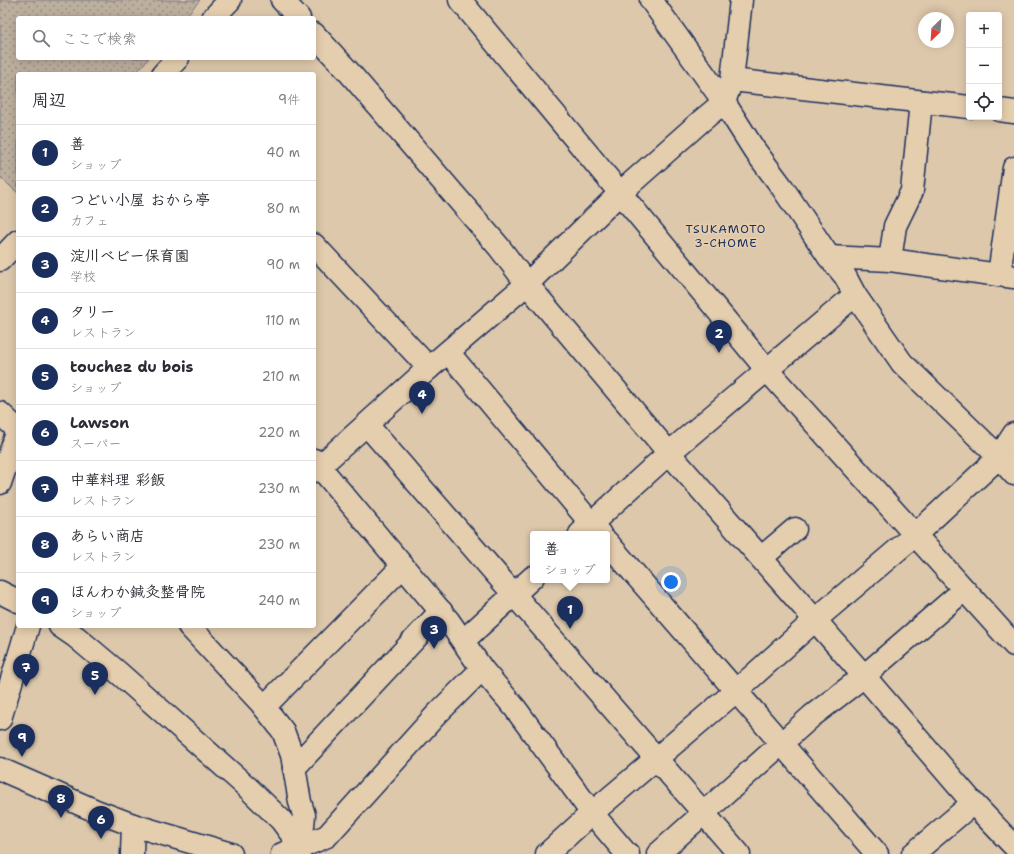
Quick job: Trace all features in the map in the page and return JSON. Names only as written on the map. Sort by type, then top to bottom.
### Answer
[{"type":"street","points":[[216,16],[230,0]]},
{"type":"street","points":[[282,0],[297,16]]},
{"type":"street","points":[[460,0],[767,370],[1014,645]]},
{"type":"street","points":[[651,0],[724,102],[753,148],[782,187],[829,257],[845,276],[855,295],[902,363],[1014,474]]},
{"type":"street","points":[[626,854],[592,813],[515,708],[482,669],[441,611],[316,466],[366,425],[429,368],[527,284],[620,193],[724,102],[732,80],[742,0]]},
{"type":"street","points":[[316,36],[348,71],[500,248],[527,284],[669,453],[973,803],[1014,846]]},
{"type":"street","points":[[165,72],[176,60]]},
{"type":"street","points":[[732,80],[966,107]]},
{"type":"street","points":[[890,260],[895,226],[912,191],[921,102]]},
{"type":"street","points":[[1002,110],[1014,112]]},
{"type":"street","points":[[829,257],[890,260],[1006,276],[1014,168]]},
{"type":"street","points":[[0,260],[16,242]]},
{"type":"street","points":[[316,247],[429,368]]},
{"type":"street","points":[[448,352],[591,531],[669,453],[855,295]]},
{"type":"street","points":[[0,413],[16,428]]},
{"type":"street","points":[[366,425],[739,854]]},
{"type":"street","points":[[547,854],[592,813],[736,691],[815,620],[915,535],[999,458],[1014,434]]},
{"type":"street","points":[[0,483],[16,436]]},
{"type":"street","points":[[761,558],[795,529]]},
{"type":"street","points":[[610,545],[877,854]]},
{"type":"street","points":[[264,707],[403,566]]},
{"type":"street","points":[[463,641],[530,580]]},
{"type":"street","points":[[658,854],[812,716],[864,676],[964,590]]},
{"type":"street","points":[[0,592],[16,600]]},
{"type":"street","points":[[294,768],[441,611]]},
{"type":"street","points":[[0,719],[27,628]]},
{"type":"street","points":[[63,628],[76,637],[120,674],[247,787],[281,820],[298,852]]},
{"type":"street","points":[[191,628],[264,707],[283,731],[292,755],[300,802],[304,815],[298,852]]},
{"type":"street","points":[[298,852],[327,836],[436,715],[482,669]]},
{"type":"street","points":[[0,769],[96,811],[134,825],[231,854]]},
{"type":"street","points":[[913,854],[973,803]]},
{"type":"street","points":[[132,854],[134,825]]},
{"type":"shaded area","points":[[0,0],[200,0],[186,16],[16,16],[16,60],[147,60],[137,72],[16,72],[16,191],[0,177]]},
{"type":"place","name":"つどい小屋 おから亭","points":[[719,353]]},
{"type":"place","name":"タリー","points":[[422,414]]},
{"type":"place","name":"善","points":[[570,629]]},
{"type":"place","name":"淀川ベビー保育園","points":[[434,649]]},
{"type":"place","name":"中華料理 彩飯","points":[[26,687]]},
{"type":"place","name":"touchez du bois","points":[[95,695]]},
{"type":"place","name":"ほんわか鍼灸整骨院","points":[[22,757]]},
{"type":"place","name":"あらい商店","points":[[61,818]]},
{"type":"place","name":"Lawson","points":[[101,839]]},
{"type":"district","name":"TSUKAMOTO 3-CHOME","points":[[726,236]]}]
